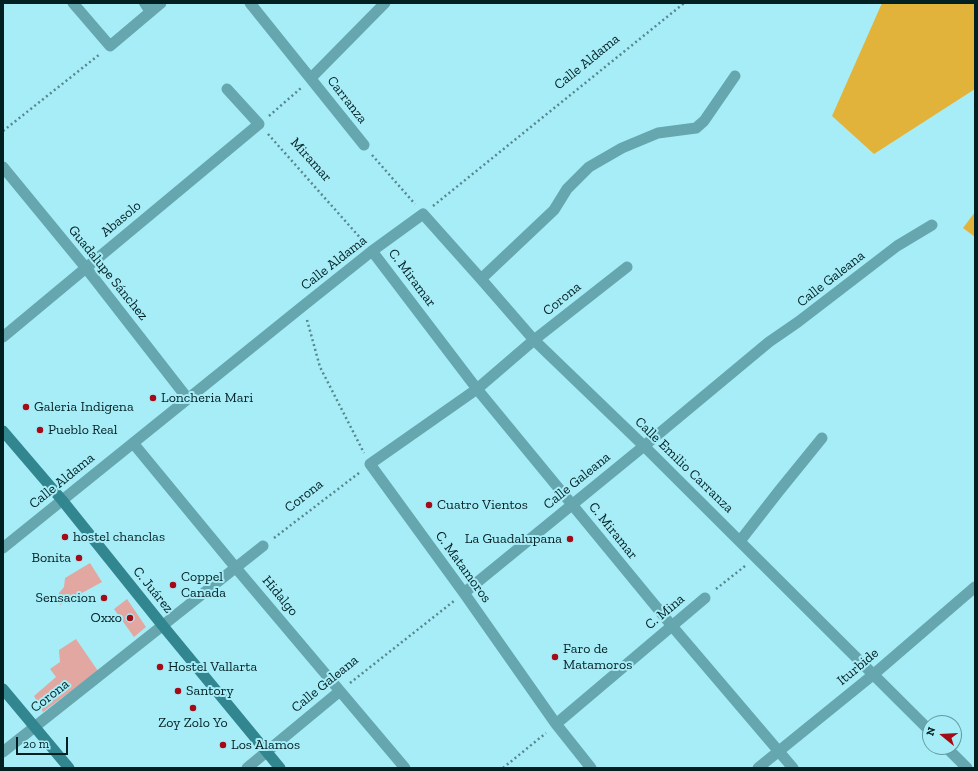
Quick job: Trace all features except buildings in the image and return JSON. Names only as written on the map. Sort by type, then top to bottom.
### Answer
[{"type":"main road","name":"C. Juárez","points":[[3,431],[62,500],[280,768]]},
{"type":"main road","points":[[3,689],[69,768]]},
{"type":"street","points":[[73,3],[110,46],[147,8],[161,3]]},
{"type":"street","name":"Carranza","points":[[250,3],[364,145]]},
{"type":"street","points":[[311,78],[385,3]]},
{"type":"street","points":[[481,279],[554,210],[567,189],[589,167],[622,148],[658,133],[696,128],[704,121],[735,76]]},
{"type":"street","points":[[227,89],[259,124]]},
{"type":"street","name":"Abasolo","points":[[3,337],[259,124]]},
{"type":"street","name":"Guadalupe Sánchez","points":[[3,167],[86,268],[188,399]]},
{"type":"street","name":"Calle Aldama","points":[[3,548],[372,251],[423,214]]},
{"type":"street","name":"Calle Emilio Carranza","points":[[423,214],[534,340],[644,446],[922,723]]},
{"type":"street","name":"Calle Galeana","points":[[464,593],[769,342],[798,322],[897,246],[932,225]]},
{"type":"street","name":"C. Miramar","points":[[372,251],[477,389],[672,626],[793,768]]},
{"type":"street","name":"Corona","points":[[370,464],[477,389],[534,340],[627,267]]},
{"type":"street","points":[[740,541],[822,438]]},
{"type":"street","name":"Hidalgo","points":[[133,442],[236,568],[405,768]]},
{"type":"street","name":"C. Matamoros","points":[[370,464],[464,593],[556,724],[590,768]]},
{"type":"street","name":"Corona","points":[[3,752],[263,546]]},
{"type":"street","name":"Iturbide","points":[[758,768],[874,674],[975,587]]},
{"type":"street","name":"C. Mina","points":[[556,724],[705,598]]},
{"type":"street","name":"Calle Galeana","points":[[247,768],[340,691]]},
{"type":"street","points":[[954,755],[967,768]]},
{"type":"path","name":"Calle Aldama","points":[[423,214],[683,4],[682,3]]},
{"type":"path","points":[[3,131],[110,46]]},
{"type":"path","points":[[259,124],[305,85],[311,78]]},
{"type":"path","name":"Miramar","points":[[259,124],[372,251]]},
{"type":"path","name":"Carranza","points":[[364,145],[423,214]]},
{"type":"path","points":[[303,306],[320,367],[370,464]]},
{"type":"path","name":"Corona","points":[[263,546],[370,464]]},
{"type":"path","name":"C. Mina","points":[[705,598],[756,558]]},
{"type":"path","name":"Calle Galeana","points":[[340,691],[464,593]]},
{"type":"path","points":[[503,768],[556,724]]},
{"type":"shaded area","points":[[882,3],[975,3],[975,89],[874,154],[832,116]]},
{"type":"shaded area","points":[[975,212],[975,237],[963,228]]},
{"type":"place","name":"Loncheria Mari","points":[[153,398]]},
{"type":"place","name":"Galeria Indigena","points":[[26,407]]},
{"type":"place","name":"Pueblo Real","points":[[40,430]]},
{"type":"place","name":"Cuatro Vientos","points":[[429,505]]},
{"type":"place","name":"hostel chanclas","points":[[65,537]]},
{"type":"place","name":"La Guadalupana","points":[[570,539]]},
{"type":"place","name":"Bonita","points":[[79,558]]},
{"type":"place","name":"Coppel Canada","points":[[173,585]]},
{"type":"place","name":"Sensacion","points":[[104,598]]},
{"type":"place","name":"Oxxo","points":[[130,618]]},
{"type":"place","name":"Faro de Matamoros","points":[[555,657]]},
{"type":"place","name":"Hostel Vallarta","points":[[160,667]]},
{"type":"place","name":"Santory","points":[[178,691]]},
{"type":"place","name":"Zoy Zolo Yo","points":[[193,708]]},
{"type":"place","name":"Los Alamos","points":[[223,745]]}]
